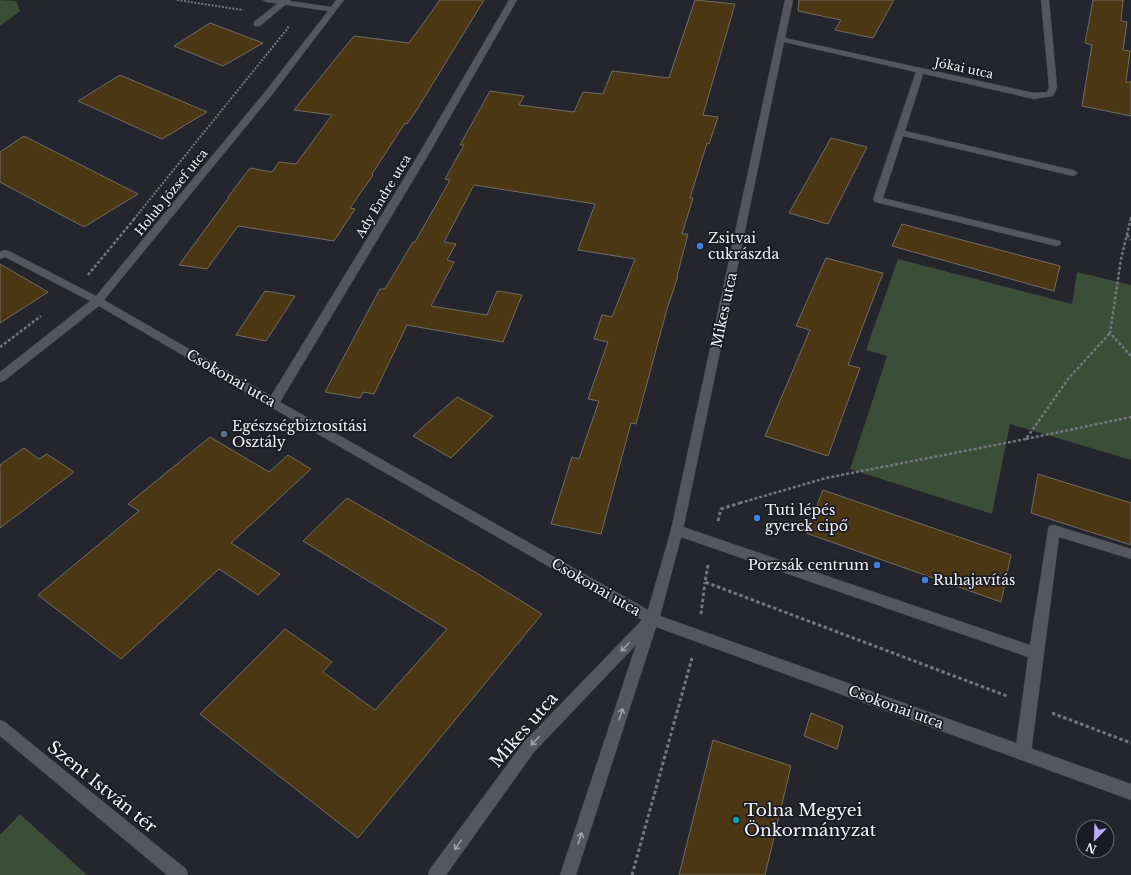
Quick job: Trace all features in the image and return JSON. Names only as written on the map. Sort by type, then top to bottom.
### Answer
[{"type":"street","points":[[267,0],[285,1],[332,9]]},
{"type":"street","name":"Holub József utca","points":[[0,378],[98,301],[268,94],[340,0]]},
{"type":"street","name":"Ady Endre utca","points":[[273,403],[422,157],[513,0]]},
{"type":"street","name":"Mikes utca","points":[[568,875],[652,619],[676,530],[782,39],[789,0]]},
{"type":"street","name":"Jókai utca","points":[[782,39],[1034,96],[1050,94],[1053,87],[1045,0]]},
{"type":"street","points":[[256,24],[285,1]]},
{"type":"street","points":[[920,71],[878,200],[1056,243]]},
{"type":"street","points":[[901,133],[1072,173]]},
{"type":"street","name":"Csokonai utca","points":[[0,256],[6,253],[98,301],[273,403],[652,619],[1131,792]]},
{"type":"street","points":[[676,530],[1036,653]]},
{"type":"street","points":[[1023,753],[1054,530],[1131,554]]},
{"type":"street","name":"Mikes utca","points":[[436,875],[529,747],[652,619]]},
{"type":"street","name":"Szent István tér","points":[[0,727],[180,875]]},
{"type":"path","points":[[76,289],[288,28],[286,20],[270,14],[177,0]]},
{"type":"path","points":[[1026,439],[1068,379],[1110,333],[1122,259],[1131,217]]},
{"type":"path","points":[[1127,235],[1131,240]]},
{"type":"path","points":[[0,347],[44,313]]},
{"type":"path","points":[[1110,333],[1131,356]]},
{"type":"path","points":[[632,875],[698,635],[712,542],[721,509],[826,478],[1131,417]]},
{"type":"path","points":[[706,582],[1131,742]]},
{"type":"green space","points":[[0,0],[16,1],[20,11],[0,26]]},
{"type":"green space","points":[[898,259],[1072,304],[1077,272],[1131,285],[1131,460],[1010,424],[992,514],[850,469],[887,356],[866,350]]},
{"type":"green space","points":[[20,814],[87,875],[0,875],[0,835]]},
{"type":"building","points":[[440,0],[484,0],[416,111],[407,124],[405,123],[372,174],[373,175],[350,208],[355,209],[334,241],[238,226],[207,269],[179,265],[250,168],[272,172],[279,162],[296,164],[332,115],[294,110],[354,36],[409,43]]},
{"type":"building","points":[[695,0],[735,4],[703,115],[718,117],[709,144],[707,143],[690,198],[693,198],[682,234],[688,234],[678,276],[667,309],[636,424],[631,423],[601,534],[551,524],[572,457],[579,459],[599,401],[588,399],[608,342],[594,339],[602,315],[612,317],[635,259],[578,250],[595,204],[474,185],[444,242],[456,244],[447,260],[454,262],[431,306],[487,315],[497,291],[522,295],[503,342],[407,325],[374,394],[363,392],[360,398],[325,392],[380,289],[385,289],[413,242],[415,242],[450,180],[445,179],[464,145],[460,145],[490,91],[524,96],[519,105],[574,112],[583,92],[603,94],[612,71],[669,78]]},
{"type":"building","points":[[799,0],[894,0],[873,38],[835,30],[841,20],[798,11]]},
{"type":"building","points":[[1093,0],[1123,0],[1121,21],[1127,22],[1123,50],[1130,51],[1126,82],[1131,82],[1131,116],[1082,106],[1092,45],[1085,43]]},
{"type":"building","points":[[210,23],[263,43],[223,66],[174,46]]},
{"type":"building","points":[[120,75],[207,112],[162,139],[78,101]]},
{"type":"building","points":[[24,136],[138,194],[84,227],[0,182],[0,152]]},
{"type":"building","points":[[831,138],[867,147],[828,224],[789,213]]},
{"type":"building","points":[[902,224],[1060,266],[1054,291],[892,246]]},
{"type":"building","points":[[826,258],[883,273],[848,365],[860,368],[828,456],[765,436],[810,330],[796,326]]},
{"type":"building","points":[[0,264],[48,292],[0,323]]},
{"type":"building","points":[[265,291],[295,296],[266,341],[236,335]]},
{"type":"building","points":[[457,397],[493,416],[451,458],[413,436]]},
{"type":"building","points":[[210,437],[269,472],[288,455],[311,469],[231,543],[280,574],[258,595],[219,569],[121,659],[38,595],[139,511],[128,504]]},
{"type":"building","points":[[24,448],[39,459],[47,454],[74,472],[0,528],[0,465]]},
{"type":"building","points":[[1038,474],[1131,503],[1131,545],[1031,513]]},
{"type":"building","points":[[823,490],[1011,555],[1001,602],[806,533]]},
{"type":"building","points":[[347,498],[475,572],[542,614],[358,838],[200,714],[285,629],[332,662],[323,672],[375,710],[447,629],[303,541]]},
{"type":"building","points":[[811,713],[843,726],[837,749],[804,736]]},
{"type":"building","name":"Tolna Megyei Önkormányzat","points":[[713,740],[791,766],[765,875],[679,875]]},
{"type":"place","name":"Zsitvai cukrászda","points":[[700,246]]},
{"type":"place","name":"Egészségbiztosítási Osztály","points":[[224,434]]},
{"type":"place","name":"Tuti lépés gyerek cipő","points":[[757,518]]},
{"type":"place","name":"Porzsák centrum","points":[[877,565]]},
{"type":"place","name":"Ruhajavítás","points":[[925,580]]},
{"type":"place","name":"Tolna Megyei Önkormányzat","points":[[736,820]]}]
